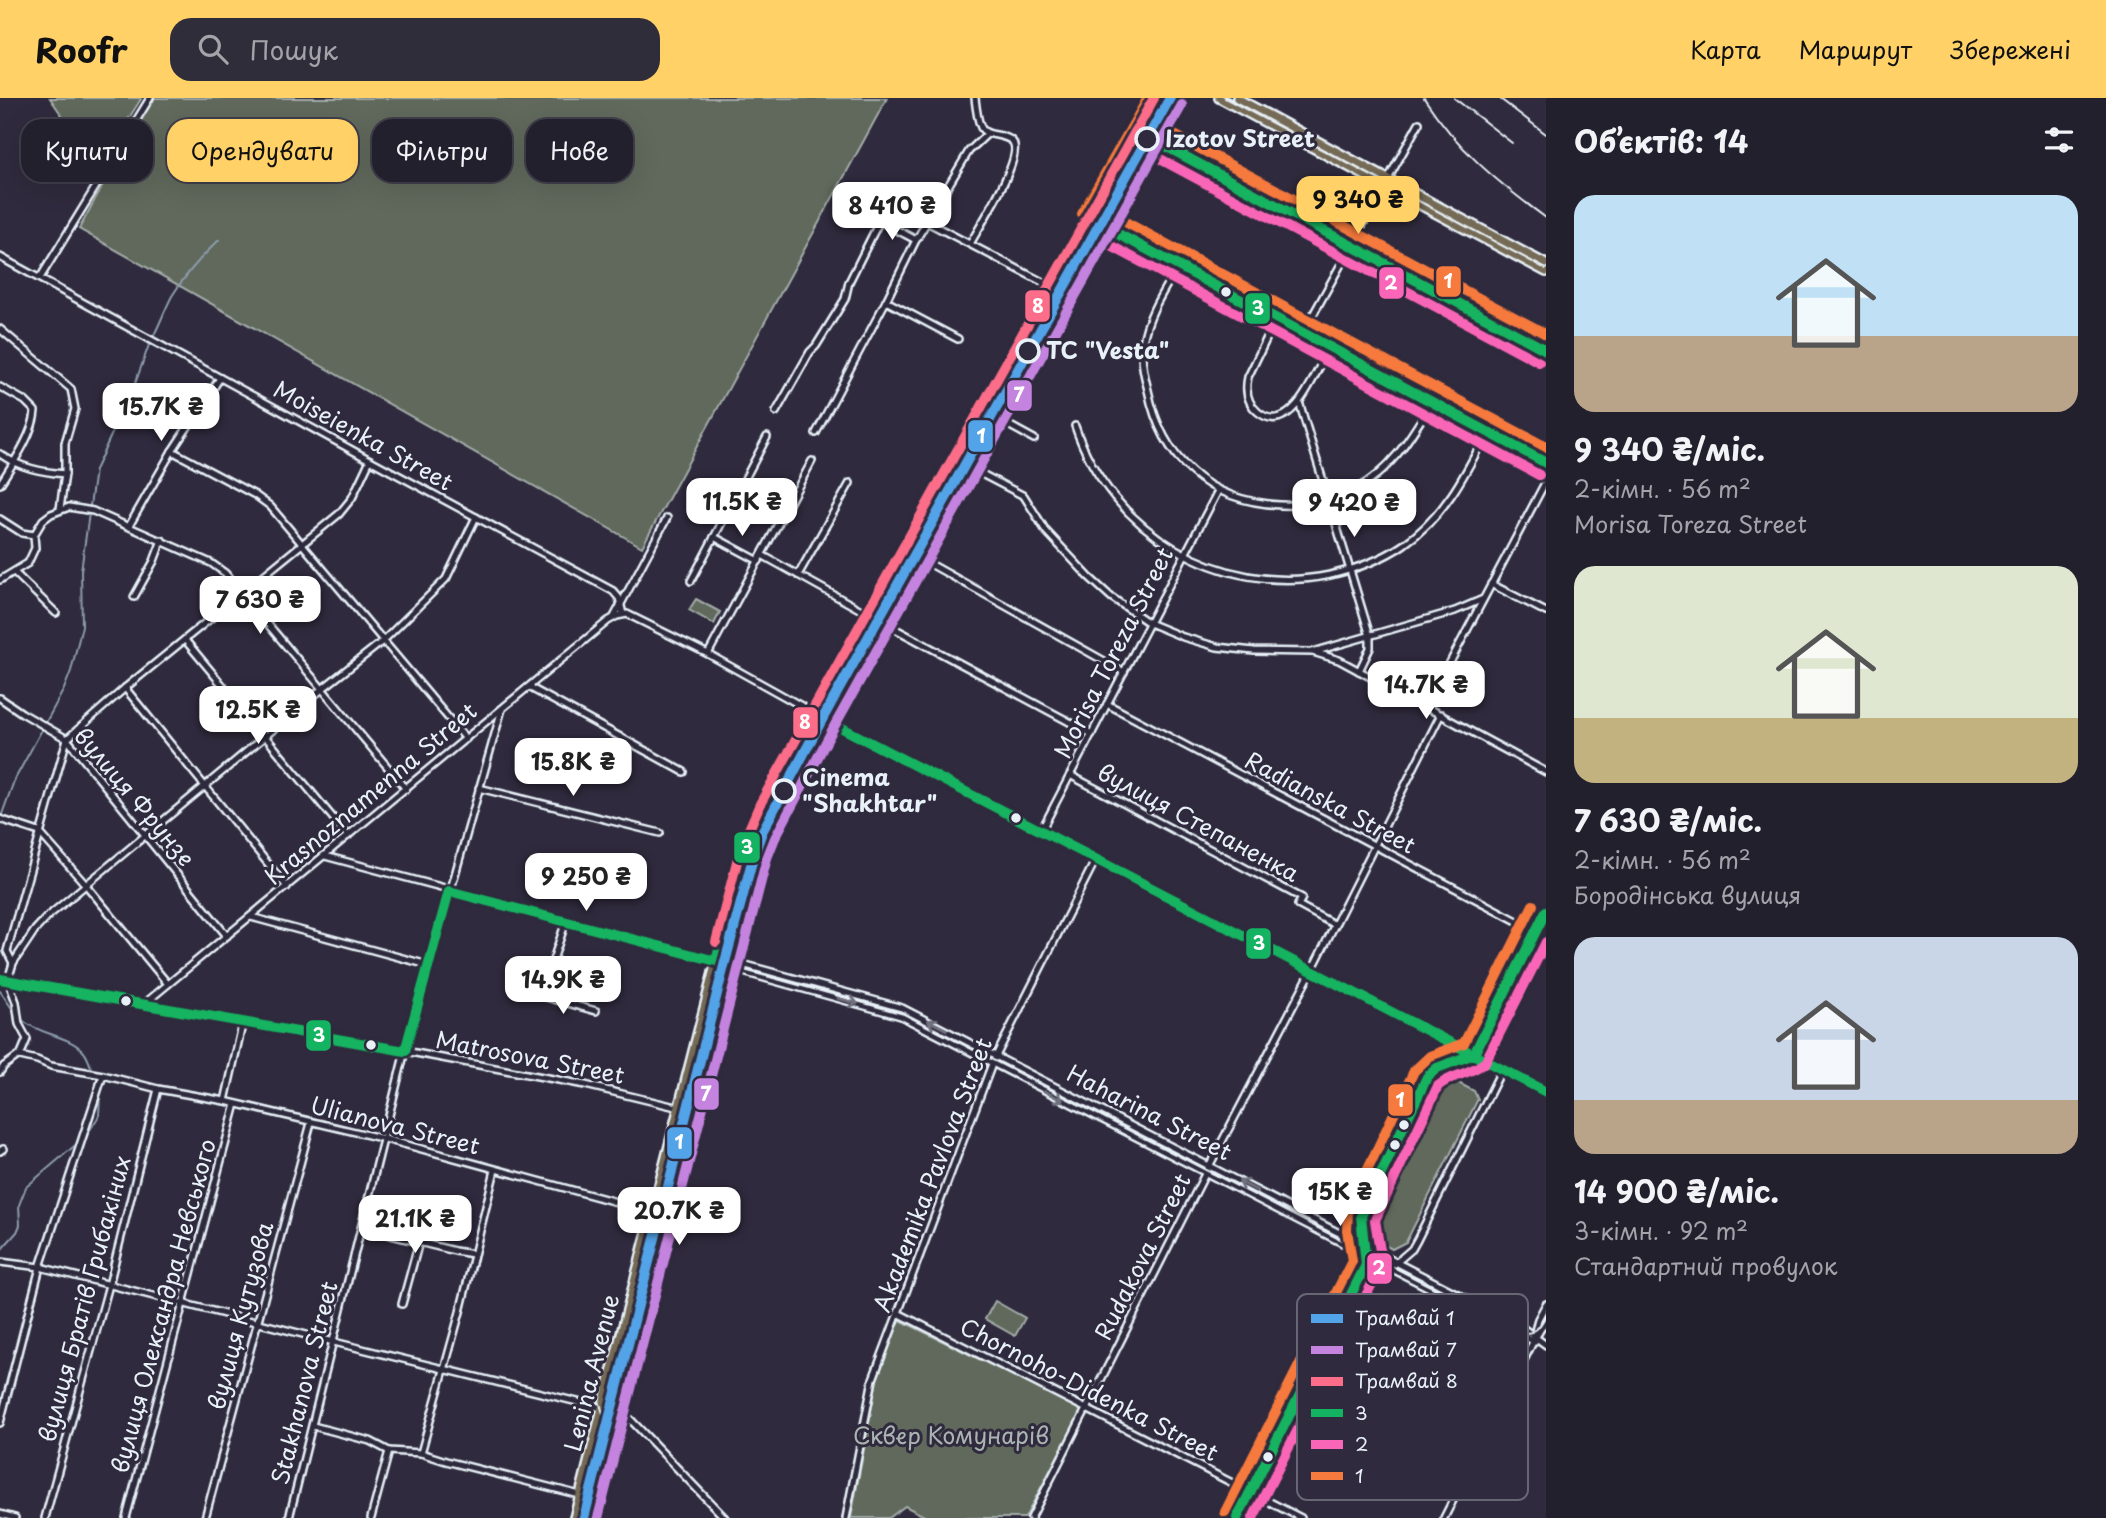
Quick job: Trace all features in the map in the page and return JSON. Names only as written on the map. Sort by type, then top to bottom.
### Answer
[{"type":"main road","name":"Lenina Avenue","points":[[574,1518],[716,961],[753,831],[1164,98]]},
{"type":"main road","name":"Lenina Avenue","points":[[594,1518],[710,1077],[737,963],[774,830],[1067,309],[1181,98]]},
{"type":"main road","points":[[1219,98],[1546,264]]},
{"type":"main road","points":[[1237,98],[1546,272]]},
{"type":"main road","points":[[1094,221],[1546,463]]},
{"type":"main road","points":[[1352,1244],[1361,1216],[1426,1077],[1437,1068],[1474,1054],[1546,911]]},
{"type":"main road","points":[[1346,1294],[1365,1255],[1360,1229],[1361,1216]]},
{"type":"main road","name":"Haharina Street","points":[[1352,1244],[1365,1255]]},
{"type":"main road","points":[[1237,1518],[1297,1395]]},
{"type":"main road","points":[[602,1408],[622,1414]]},
{"type":"street","points":[[40,278],[150,98]]},
{"type":"street","points":[[970,244],[1007,177],[1016,152],[1009,139],[987,134],[980,127],[975,98]]},
{"type":"street","points":[[1303,333],[1419,123]]},
{"type":"street","points":[[816,433],[916,240],[969,151],[987,134]]},
{"type":"street","points":[[1158,142],[1546,350]]},
{"type":"street","points":[[776,412],[810,352],[845,299],[849,282],[884,212]]},
{"type":"street","points":[[880,221],[916,240]]},
{"type":"street","points":[[927,222],[1056,289]]},
{"type":"street","name":"Moiseienka Street","points":[[0,257],[613,591],[621,605]]},
{"type":"street","points":[[1178,266],[1146,327],[1142,356],[1145,377],[1157,423],[1170,448],[1182,464],[1218,491],[1239,499],[1275,505],[1310,505],[1357,489],[1398,456],[1432,402]]},
{"type":"street","points":[[886,301],[958,339]]},
{"type":"street","points":[[1276,319],[1248,377],[1246,388],[1251,406],[1259,414],[1274,418],[1283,416],[1300,405],[1329,347]]},
{"type":"street","points":[[0,329],[71,389],[75,409],[65,443],[65,474],[60,509]]},
{"type":"street","points":[[129,526],[172,451],[220,378]]},
{"type":"street","points":[[0,387],[25,401],[35,411],[31,426],[0,484]]},
{"type":"street","points":[[1300,405],[1370,636],[1370,648],[1359,671]]},
{"type":"street","points":[[1003,422],[1034,439]]},
{"type":"street","points":[[1074,426],[1087,460],[1119,503],[1149,531],[1184,555],[1220,570],[1261,579],[1290,580],[1316,578],[1350,570],[1373,562],[1403,545],[1448,503],[1487,432]]},
{"type":"street","points":[[691,581],[767,437]]},
{"type":"street","points":[[172,451],[270,506],[466,739]]},
{"type":"street","points":[[0,454],[13,463],[43,472],[65,474]]},
{"type":"street","points":[[13,963],[7,951],[67,740],[125,688],[346,507],[370,460]]},
{"type":"street","points":[[708,654],[812,461]]},
{"type":"street","points":[[976,471],[1024,496],[1045,531],[1111,597],[1149,623],[1217,647],[1313,652],[1455,611],[1483,599]]},
{"type":"street","points":[[1427,706],[1546,481]]},
{"type":"street","points":[[798,575],[850,483]]},
{"type":"street","name":"Morisa Toreza Street","points":[[1041,831],[1218,491]]},
{"type":"street","points":[[0,580],[29,563],[33,555],[34,535],[43,520],[60,509],[69,507],[93,511],[200,557],[220,569],[241,592],[405,789]]},
{"type":"street","points":[[0,1072],[4,1066],[20,1056],[27,1039],[19,1024],[16,1002],[8,980],[13,963],[40,925],[383,641],[446,579],[476,517]]},
{"type":"street","points":[[614,617],[667,518]]},
{"type":"street","points":[[0,519],[22,533],[34,535]]},
{"type":"street","points":[[713,537],[798,575],[872,616]]},
{"type":"street","points":[[134,597],[154,562],[162,540]]},
{"type":"street","points":[[925,561],[1124,672]]},
{"type":"street","points":[[14,572],[56,613]]},
{"type":"street","points":[[1491,584],[1546,612]]},
{"type":"street","points":[[621,605],[623,614],[636,617],[708,654],[817,715],[1546,1092]]},
{"type":"street","name":"Krasnoznamenna Street","points":[[144,1004],[614,617],[623,614]]},
{"type":"street","points":[[888,625],[1092,734]]},
{"type":"street","points":[[186,640],[348,836]]},
{"type":"street","points":[[1313,652],[1339,660],[1546,772]]},
{"type":"street","points":[[529,687],[684,772]]},
{"type":"street","points":[[125,688],[287,887]]},
{"type":"street","name":"вулиця Фрунзе","points":[[0,698],[67,740],[227,936]]},
{"type":"street","name":"Radianska Street","points":[[1107,704],[1536,931]]},
{"type":"street","name":"Stakhanova Street","points":[[289,1518],[405,1051],[502,709]]},
{"type":"street","name":"Rudakova Street","points":[[1031,1518],[1441,714]]},
{"type":"street","points":[[484,723],[492,724],[495,734]]},
{"type":"street","name":"вулиця Степаненка","points":[[1070,775],[1302,898],[1298,905],[1335,925]]},
{"type":"street","points":[[479,788],[660,833]]},
{"type":"street","points":[[0,818],[39,832],[168,984]]},
{"type":"street","name":"Haharina Street","points":[[325,856],[449,891],[716,961],[746,965],[902,1008],[1209,1166],[1352,1244]]},
{"type":"street","name":"Akademika Pavlova Street","points":[[846,1518],[873,1379],[992,1064],[1096,859]]},
{"type":"street","points":[[251,917],[428,965]]},
{"type":"street","points":[[566,921],[538,995],[596,1012]]},
{"type":"street","name":"Haharina Street","points":[[737,963],[893,1013],[1205,1174],[1352,1244]]},
{"type":"street","name":"Matrosova Street","points":[[0,979],[405,1051],[584,1085],[680,1108]]},
{"type":"street","points":[[225,1101],[243,1021]]},
{"type":"street","name":"Ulianova Street","points":[[20,1056],[51,1066],[225,1101],[385,1139],[653,1212]]},
{"type":"street","points":[[1391,1267],[1412,1249],[1502,1069]]},
{"type":"street","points":[[0,1422],[40,1267],[103,1076]]},
{"type":"street","name":"вулиця Братів Грибакіних","points":[[45,1518],[109,1285],[158,1089]]},
{"type":"street","name":"вулиця Олександра Невського","points":[[126,1518],[236,1104]]},
{"type":"street","name":"вулиця Кутузова","points":[[205,1518],[310,1123]]},
{"type":"street","points":[[421,1453],[495,1170]]},
{"type":"street","points":[[362,1228],[473,1254]]},
{"type":"street","points":[[402,1304],[419,1242]]},
{"type":"street","name":"Haharina Street","points":[[1365,1255],[1397,1263],[1458,1294]]},
{"type":"street","name":"Haharina Street","points":[[1365,1255],[1445,1294]]},
{"type":"street","points":[[0,1262],[40,1267],[602,1408]]},
{"type":"street","points":[[1534,1338],[1538,1319],[1546,1304]]},
{"type":"street","name":"Chornoho-Didenka Street","points":[[898,1313],[1301,1518]]},
{"type":"street","points":[[1528,1325],[1538,1319]]},
{"type":"street","points":[[1528,1350],[1546,1320]]},
{"type":"street","name":"Haharina Street","points":[[1528,1333],[1534,1338]]},
{"type":"street","name":"Haharina Street","points":[[1528,1335],[1546,1345]]},
{"type":"street","points":[[622,1414],[630,1419],[725,1518]]},
{"type":"street","points":[[313,1426],[370,1441],[389,1451],[421,1453],[580,1495]]},
{"type":"street","points":[[371,1518],[389,1451]]},
{"type":"street","points":[[1444,1518],[1453,1500]]},
{"type":"street","points":[[0,1514],[15,1518]]},
{"type":"green space","points":[[50,98],[141,99],[128,119],[64,119]]},
{"type":"green space","points":[[150,98],[887,98],[642,547],[79,229],[104,182],[153,182],[153,119],[139,119]]},
{"type":"green space","points":[[696,599],[720,612],[714,624],[689,610]]},
{"type":"green space","points":[[1443,1075],[1474,1091],[1478,1099],[1406,1242],[1392,1249],[1370,1237],[1363,1219],[1392,1157],[1435,1078]]},
{"type":"green space","points":[[995,1301],[1025,1318],[1015,1336],[985,1319]]},
{"type":"green space","name":"Сквер Комунарів","points":[[900,1320],[1082,1410],[1025,1518],[928,1518],[905,1506],[889,1518],[851,1518],[877,1380]]},
{"type":"waterway","points":[[153,337],[177,288],[219,240]]},
{"type":"waterway","points":[[1,817],[14,781],[71,671],[82,626],[81,571],[95,470],[135,384],[150,342]]},
{"type":"waterway","points":[[0,991],[15,1013]]},
{"type":"waterway","points":[[22,1020],[77,1046],[86,1055],[93,1072]]},
{"type":"waterway","points":[[86,1136],[99,1116],[100,1093]]},
{"type":"waterway","points":[[0,1251],[20,1225],[19,1205],[26,1187],[79,1142]]},
{"type":"tram line","name":"8","points":[[716,942],[740,850],[760,804],[1154,98]]},
{"type":"tram line","name":"1","points":[[584,1518],[725,962],[762,832],[1170,98]]},
{"type":"tram line","points":[[1225,98],[1546,269]]},
{"type":"tram line","name":"7","points":[[598,1518],[767,858],[775,838],[835,725],[1182,105]]},
{"type":"tram line","points":[[730,946],[733,962],[744,970],[904,1014],[1446,1294]]},
{"type":"tram line","points":[[726,980],[735,972],[744,970]]},
{"type":"tram line","points":[[634,1221],[660,1208],[666,1198]]},
{"type":"tram line","points":[[1528,1333],[1536,1330],[1546,1315]]},
{"type":"tram line","points":[[598,1397],[607,1427]]},
{"type":"railway","points":[[1424,98],[1450,133],[1479,164],[1546,218]]},
{"type":"railway","points":[[1454,98],[1512,143]]},
{"type":"railway","points":[[1499,98],[1546,134]]},
{"type":"transit line","name":"1","points":[[1082,214],[1148,98]]},
{"type":"transit line","name":"3","points":[[1164,98],[1094,221],[1546,463]]},
{"type":"transit line","name":"3","points":[[1181,98],[1158,142],[1546,350]]},
{"type":"transit line","name":"2","points":[[1106,228],[1176,105]]},
{"type":"transit line","name":"1","points":[[1165,130],[1546,334]]},
{"type":"transit line","name":"2","points":[[1151,154],[1539,362]]},
{"type":"transit line","name":"1","points":[[1101,209],[1546,447]]},
{"type":"transit line","name":"2","points":[[1087,233],[1539,475]]},
{"type":"transit line","name":"3","points":[[0,979],[405,1051],[449,891],[716,961],[753,831],[817,715],[1546,1092]]},
{"type":"transit line","name":"1","points":[[1335,1294],[1352,1261],[1347,1230],[1348,1211],[1414,1071],[1430,1056],[1464,1043],[1533,905]]},
{"type":"transit line","name":"3","points":[[1351,1294],[1366,1265],[1361,1216],[1427,1077],[1437,1068],[1474,1054],[1546,911]]},
{"type":"transit line","name":"2","points":[[1367,1294],[1379,1270],[1380,1251],[1375,1220],[1438,1086],[1485,1062],[1546,942]]},
{"type":"transit line","name":"1","points":[[1225,1512],[1297,1370]]},
{"type":"transit line","name":"3","points":[[1237,1518],[1297,1400]]},
{"type":"transit line","name":"2","points":[[1253,1518],[1297,1431]]},
{"type":"place","name":"Izotov Street","points":[[1147,139]]},
{"type":"place","name":"TC \"Vesta\"","points":[[1028,351]]},
{"type":"place","name":"Cinema \"Shakhtar\"","points":[[784,791]]}]
